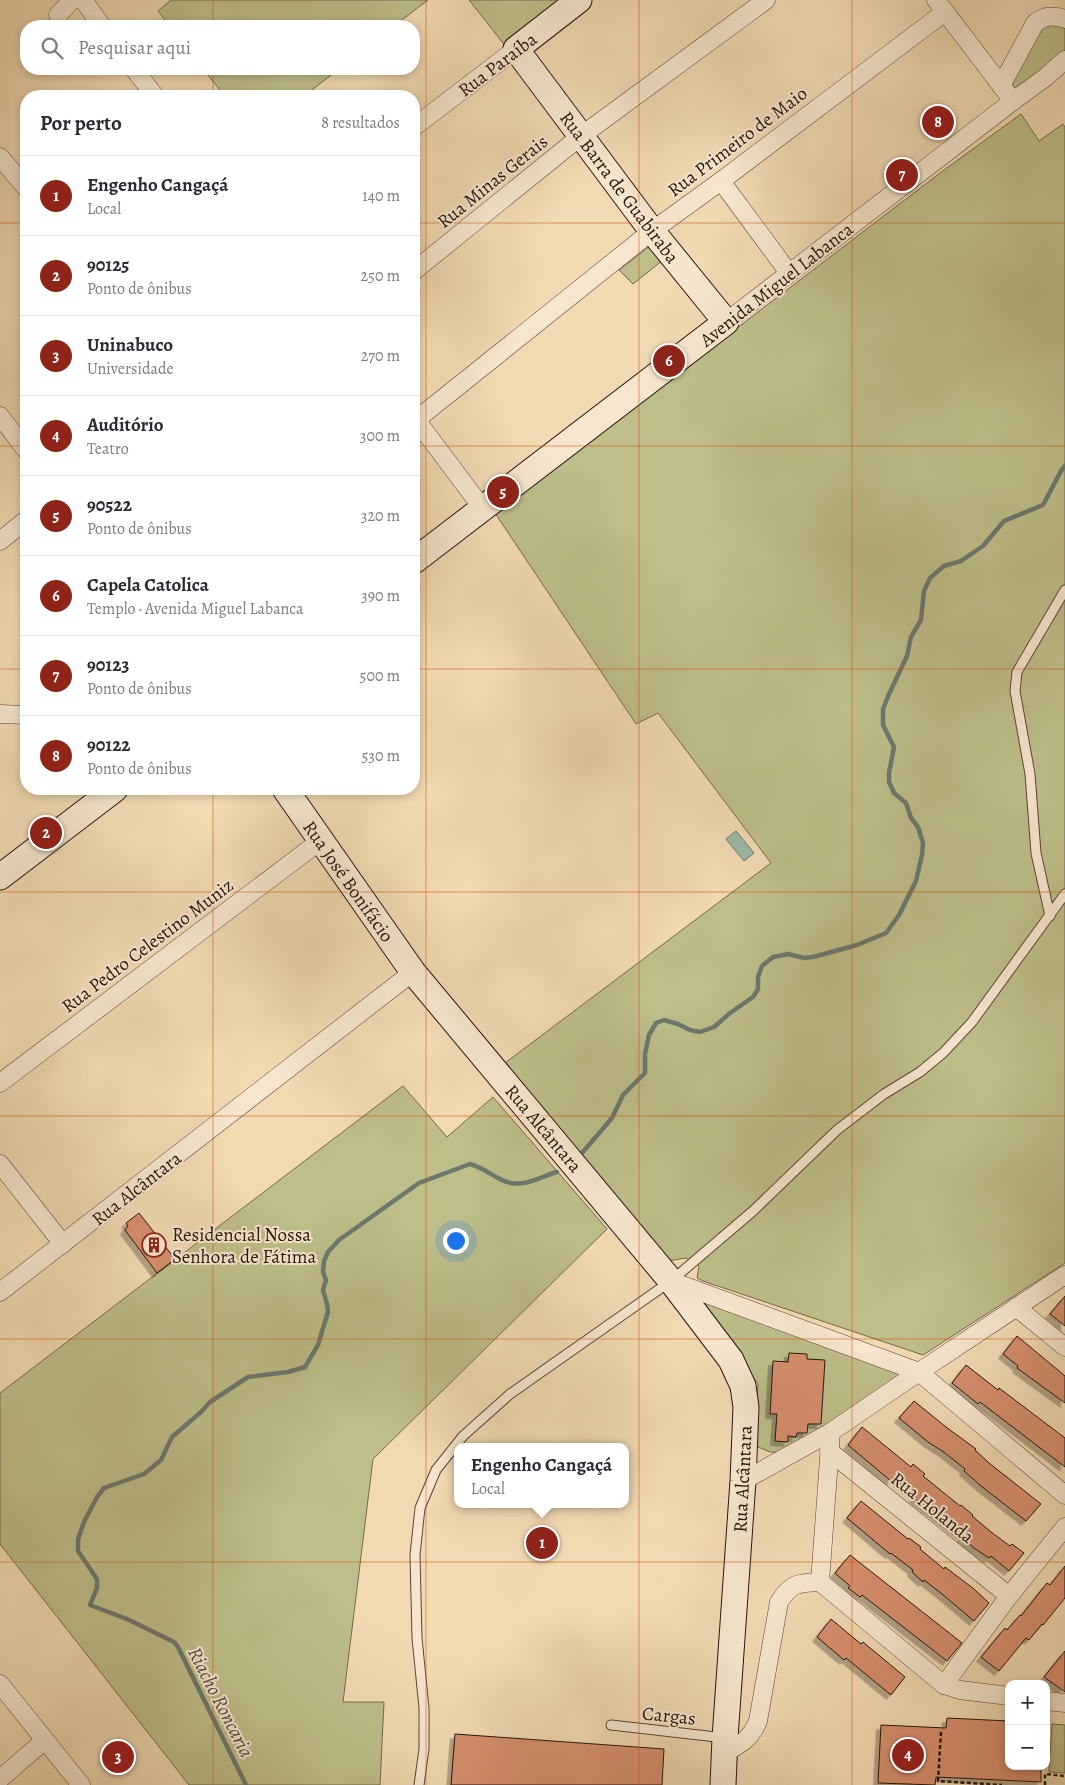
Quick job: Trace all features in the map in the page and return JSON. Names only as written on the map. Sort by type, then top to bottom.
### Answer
[{"type":"street","points":[[58,15],[72,0]]},
{"type":"street","points":[[82,0],[97,20]]},
{"type":"street","name":"Rua Paraíba","points":[[420,122],[579,0]]},
{"type":"street","name":"Rua Minas Gerais","points":[[420,266],[581,136],[766,0]]},
{"type":"street","points":[[941,6],[1013,101]]},
{"type":"street","name":"Rua Primeiro de Maio","points":[[420,414],[652,230],[721,181],[941,6]]},
{"type":"street","points":[[1001,86],[1035,23],[1041,18],[1048,16],[1065,19]]},
{"type":"street","name":"Rua Barra de Guabiraba","points":[[516,49],[652,230],[726,322]]},
{"type":"street","name":"Avenida Miguel Labanca","points":[[420,556],[1046,77],[1065,60]]},
{"type":"street","points":[[139,75],[150,90]]},
{"type":"street","points":[[0,157],[20,181]]},
{"type":"street","points":[[721,181],[789,273]]},
{"type":"street","points":[[0,416],[20,442]]},
{"type":"street","points":[[420,425],[483,509]]},
{"type":"street","points":[[0,541],[20,525]]},
{"type":"street","points":[[0,714],[20,715]]},
{"type":"street","points":[[0,877],[107,795]]},
{"type":"street","name":"Rua José Bonifácio","points":[[289,795],[413,972]]},
{"type":"street","name":"Rua Pedro Celestino Muniz","points":[[0,1083],[320,841]]},
{"type":"street","name":"Rua Alcântara","points":[[0,1292],[413,972],[671,1281],[730,1360],[742,1386],[746,1407],[743,1480],[724,1745],[723,1785]]},
{"type":"street","points":[[0,1164],[63,1244]]},
{"type":"street","points":[[743,1480],[832,1432],[1065,1275]]},
{"type":"street","points":[[671,1281],[919,1372],[1065,1495]]},
{"type":"street","points":[[1016,1307],[1065,1347]]},
{"type":"street","points":[[820,1582],[832,1432]]},
{"type":"street","name":"Rua Holanda","points":[[829,1451],[1009,1596]]},
{"type":"street","points":[[944,1685],[1009,1596],[1065,1527]]},
{"type":"street","points":[[724,1745],[741,1744],[752,1734],[758,1721],[779,1602],[787,1590],[800,1583],[820,1582],[944,1685],[960,1690],[1005,1696]]},
{"type":"street","points":[[0,1684],[81,1785]]},
{"type":"street","points":[[1050,1701],[1065,1703]]},
{"type":"street","points":[[0,1779],[44,1741]]},
{"type":"lane","points":[[1050,916],[1036,853],[1030,774],[1015,691],[1017,672],[1065,590]]},
{"type":"lane","points":[[457,1443],[510,1394],[671,1281],[754,1211],[837,1130],[884,1094],[920,1072],[943,1053],[972,1022],[1065,894]]},
{"type":"lane","points":[[419,1785],[424,1749],[424,1708],[417,1638],[415,1555],[420,1508],[436,1470],[454,1447]]},
{"type":"lane","name":"Cargas","points":[[611,1725],[724,1745]]},
{"type":"path","points":[[941,1732],[938,1781],[1002,1785]]},
{"type":"path","points":[[1045,1785],[1045,1774],[1065,1776]]},
{"type":"green space","points":[[171,0],[428,0],[402,20],[165,20],[158,11]]},
{"type":"green space","points":[[469,0],[568,0],[507,48]]},
{"type":"green space","points":[[1065,19],[1065,60],[1013,101],[1012,64],[1030,32]]},
{"type":"green space","points":[[208,75],[331,75],[312,90],[220,90]]},
{"type":"green space","points":[[1021,114],[1039,141],[1063,124],[1065,127],[1065,1263],[923,1355],[703,1281],[697,1278],[699,1266],[686,1258],[668,1261],[505,1063],[771,863],[658,713],[636,724],[495,513],[940,173]]},
{"type":"green space","points":[[651,245],[663,260],[633,284],[619,270]]},
{"type":"green space","points":[[403,1086],[447,1137],[493,1097],[607,1229],[373,1459],[343,1702],[384,1702],[380,1785],[189,1785],[0,1544],[0,1393]]},
{"type":"green space","points":[[705,1303],[905,1371],[826,1426],[778,1452],[770,1452],[756,1446],[754,1441],[758,1384],[706,1308]]},
{"type":"green space","points":[[1052,1724],[1065,1725],[1065,1773],[1049,1772]]},
{"type":"shaded area","points":[[736,831],[754,853],[744,861],[726,839]]},
{"type":"building","name":"Residencial Nossa Senhora de Fátima","points":[[139,1213],[175,1259],[157,1273],[125,1230],[128,1226],[126,1223]]},
{"type":"building","points":[[1065,1296],[1065,1326],[1050,1314]]},
{"type":"building","points":[[1017,1336],[1065,1376],[1065,1403],[1017,1368],[1018,1366],[1003,1354]]},
{"type":"building","points":[[789,1353],[807,1354],[807,1359],[825,1360],[821,1424],[808,1424],[807,1433],[797,1433],[796,1437],[788,1436],[788,1442],[775,1441],[777,1414],[770,1414],[773,1361],[788,1362]]},
{"type":"building","points":[[966,1365],[1065,1438],[1065,1467],[952,1383]]},
{"type":"building","points":[[914,1401],[976,1449],[989,1463],[1041,1504],[1026,1521],[981,1486],[964,1471],[965,1469],[899,1418]]},
{"type":"building","points":[[862,1427],[911,1467],[913,1464],[925,1474],[923,1476],[961,1505],[991,1532],[1010,1546],[1012,1544],[1024,1553],[1009,1571],[991,1556],[989,1558],[974,1548],[962,1538],[963,1536],[914,1498],[916,1496],[893,1478],[891,1481],[848,1445]]},
{"type":"building","points":[[861,1501],[908,1539],[921,1547],[920,1549],[944,1569],[945,1567],[974,1589],[989,1603],[974,1621],[924,1580],[923,1582],[912,1572],[913,1570],[890,1554],[847,1518]]},
{"type":"building","points":[[850,1555],[962,1643],[947,1661],[862,1595],[860,1597],[848,1588],[850,1586],[835,1573]]},
{"type":"building","points":[[1065,1566],[1065,1598],[1029,1640],[1026,1638],[999,1671],[981,1657],[1005,1628],[1007,1630],[1021,1616],[1047,1583],[1050,1585]]},
{"type":"building","points":[[831,1619],[861,1644],[863,1642],[905,1677],[891,1695],[817,1637]]},
{"type":"building","points":[[1065,1651],[1065,1692],[1044,1677]]},
{"type":"building","points":[[947,1718],[1005,1721],[1005,1770],[1041,1770],[1041,1782],[936,1777],[935,1785],[878,1783],[881,1725],[946,1728]]},
{"type":"building","points":[[455,1734],[664,1749],[662,1785],[451,1785]]},
{"type":"waterway","name":"Riacho Roncaria","points":[[582,1153],[612,1118],[623,1095],[645,1073],[645,1054],[649,1035],[656,1023],[664,1020],[700,1032],[714,1027],[753,997],[758,989],[758,977],[762,966],[773,957],[788,954],[804,958],[813,957],[857,945],[886,933],[899,915],[916,881],[923,843],[918,827],[911,818],[906,803],[894,793],[889,782],[894,747],[883,725],[883,709],[907,656],[911,637],[921,620],[924,591],[930,578],[944,566],[961,561],[983,546],[1004,521],[1043,505],[1065,466]]},
{"type":"waterway","name":"Riacho Roncaria","points":[[246,1785],[174,1642],[127,1619],[90,1605],[97,1588],[97,1579],[78,1551],[78,1539],[84,1522],[104,1488],[144,1474],[161,1460],[172,1437],[210,1402],[248,1377],[288,1372],[305,1367],[318,1345],[328,1312],[323,1290],[326,1280],[323,1272],[324,1261],[328,1252],[339,1240],[419,1183],[470,1164],[506,1182],[514,1183],[528,1182],[557,1172]]},
{"type":"place","name":"90122","points":[[938,122]]},
{"type":"place","name":"90123","points":[[902,175]]},
{"type":"place","name":"Capela Catolica","points":[[669,361]]},
{"type":"place","name":"90522","points":[[503,492]]},
{"type":"place","name":"90125","points":[[46,833]]},
{"type":"place","name":"Residencial Nossa Senhora de Fátima","points":[[154,1245]]},
{"type":"place","name":"Engenho Cangaçá","points":[[542,1543]]},
{"type":"place","name":"Auditório","points":[[908,1755]]},
{"type":"place","name":"Uninabuco","points":[[118,1757]]}]
